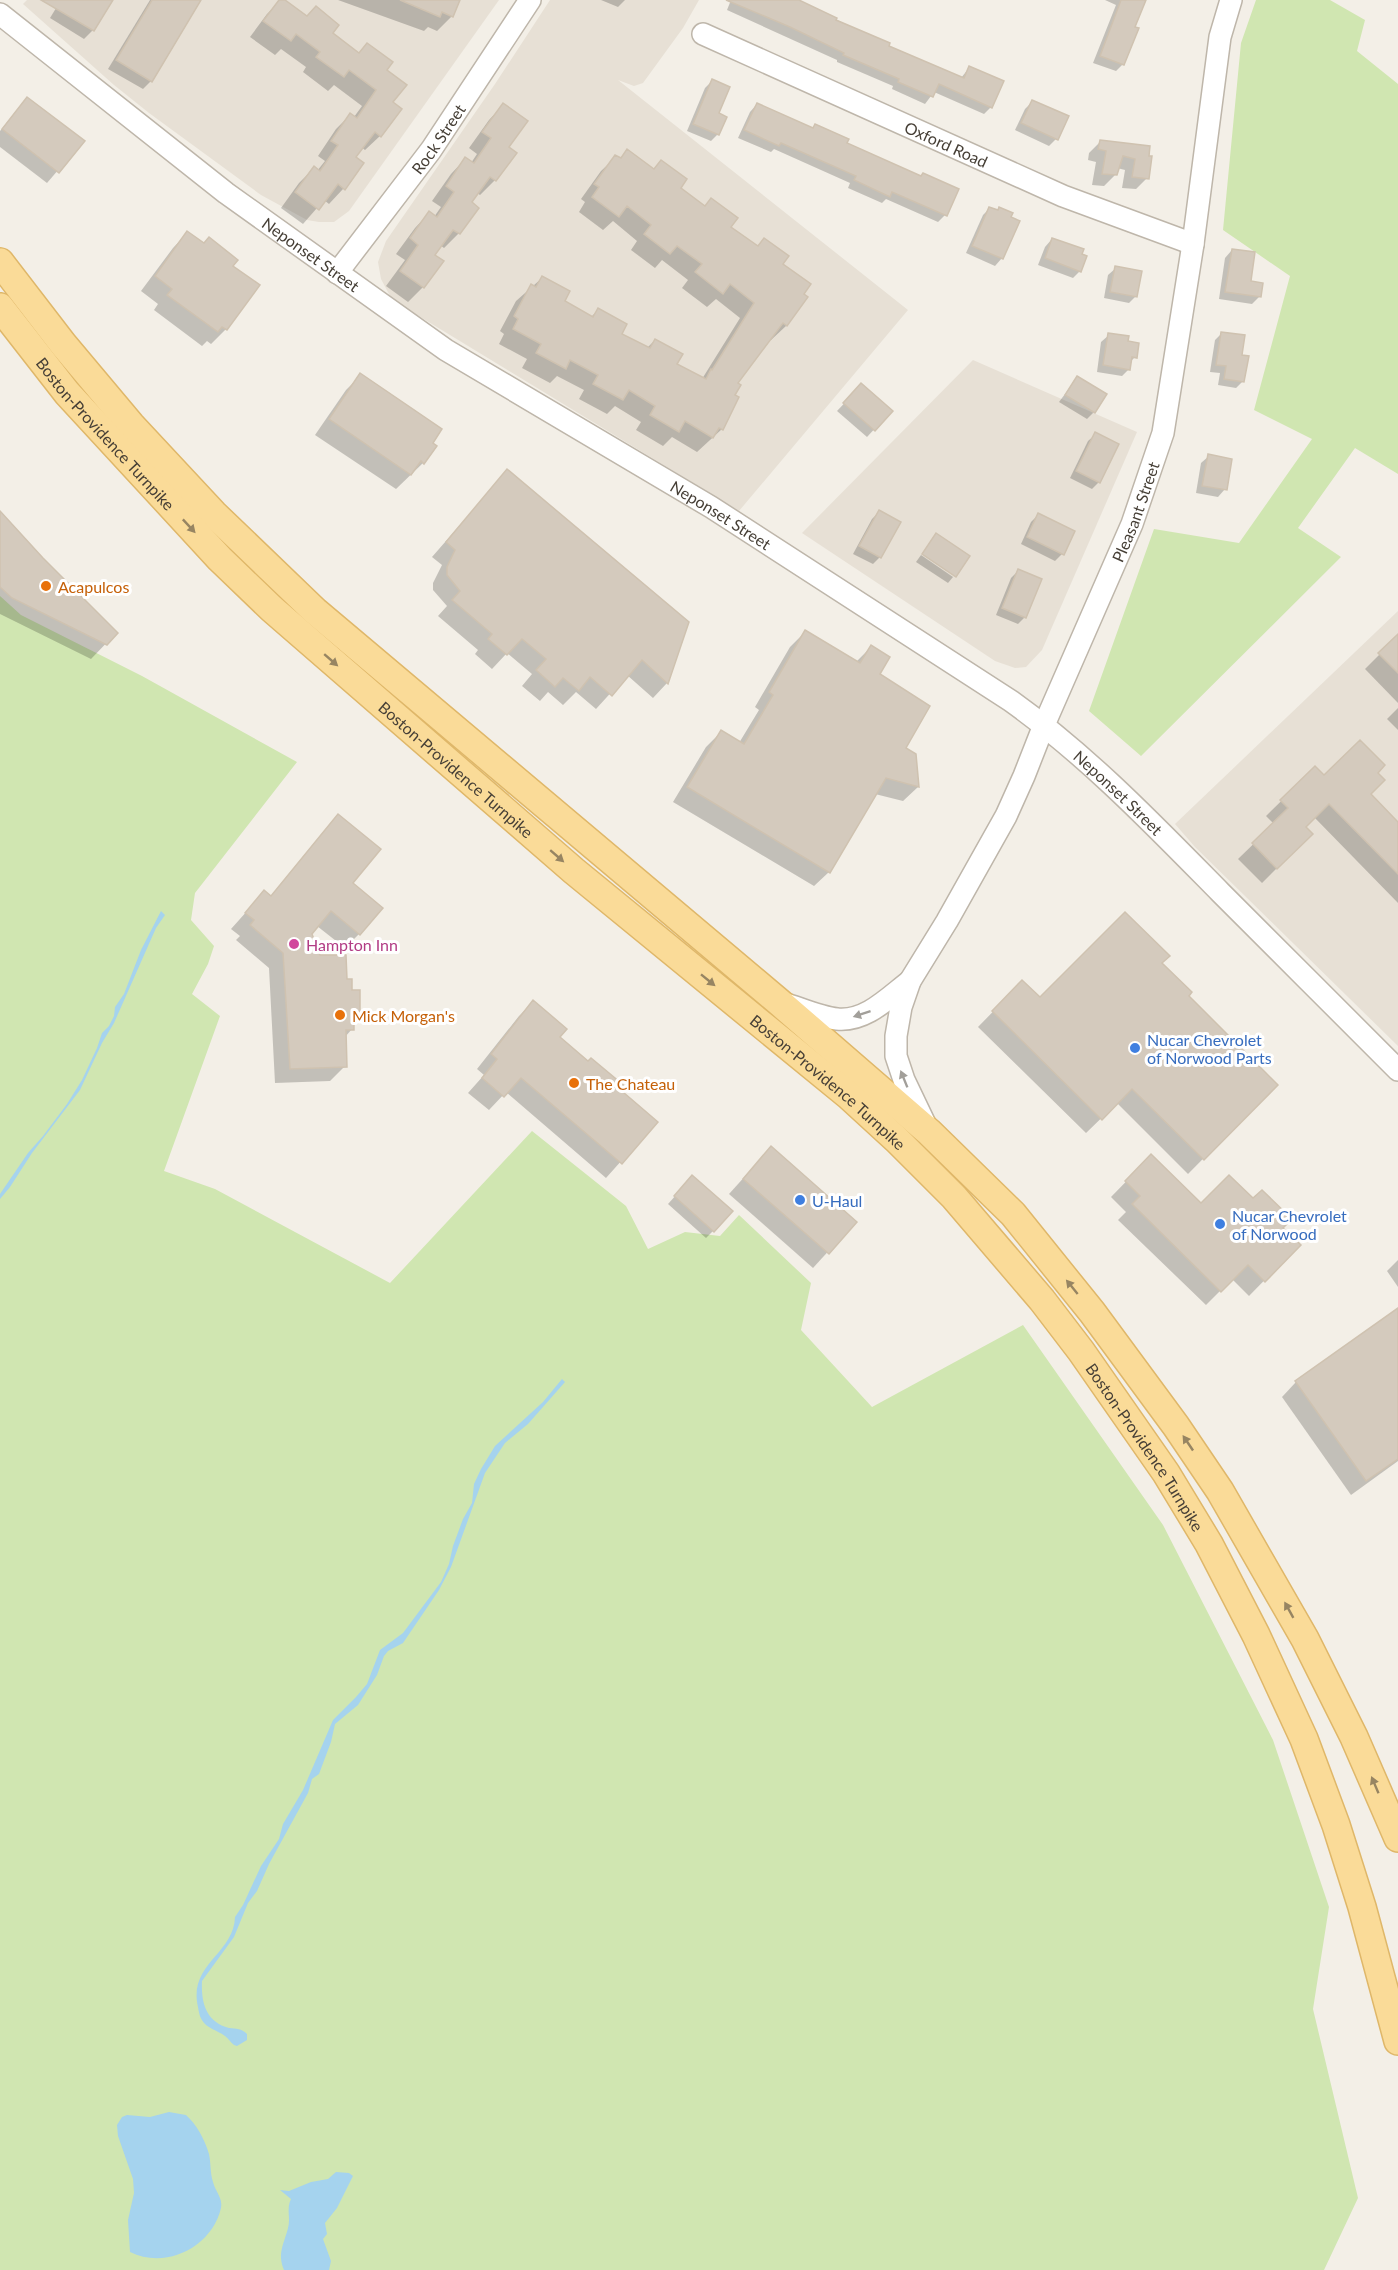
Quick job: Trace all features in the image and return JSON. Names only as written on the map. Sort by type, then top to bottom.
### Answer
[{"type":"main road","name":"Boston-Providence Turnpike","points":[[0,262],[63,344],[131,425],[214,514],[315,611],[779,1002],[929,1132],[1013,1214],[1092,1312],[1176,1426],[1220,1491],[1305,1639],[1354,1737],[1398,1838]]},
{"type":"main road","name":"Boston-Providence Turnpike","points":[[0,307],[67,393],[228,568],[272,609],[574,871],[849,1096],[954,1197],[1042,1300],[1081,1351],[1166,1473],[1209,1544],[1256,1635],[1304,1738],[1336,1825],[1398,2041]]},
{"type":"street","name":"Rock Street","points":[[337,273],[431,150],[530,0]]},
{"type":"street","name":"Pleasant Street","points":[[929,1132],[904,1080],[896,1056],[896,1036],[901,1007],[910,981],[1006,816],[1132,524],[1163,433],[1193,244],[1220,37],[1231,0]]},
{"type":"street","name":"Neponset Street","points":[[0,14],[226,193],[446,350],[711,507],[1011,700],[1069,746],[1172,843],[1398,1070]]},
{"type":"street","name":"Oxford Road","points":[[703,34],[1063,196],[1193,244]]},
{"type":"street","name":"Pleasant Street","points":[[779,1002],[838,1019],[872,1010],[910,981]]},
{"type":"shaded area","points":[[27,0],[499,0],[349,211],[334,222],[319,222],[307,220],[261,195],[149,113],[23,4]]},
{"type":"shaded area","points":[[550,0],[699,0],[683,28],[643,83],[634,86],[618,80],[908,310],[739,511],[399,304],[390,296],[381,279],[378,262],[386,241]]},
{"type":"shaded area","points":[[973,360],[1137,432],[1042,650],[1026,667],[1015,668],[995,661],[802,533]]},
{"type":"shaded area","points":[[1398,611],[1398,1046],[1195,847],[1175,824]]},
{"type":"green space","points":[[1256,0],[1330,0],[1365,20],[1357,51],[1398,84],[1398,474],[1355,448],[1298,528],[1341,557],[1141,756],[1089,711],[1154,529],[1239,543],[1312,439],[1254,410],[1290,276],[1223,230],[1241,43]]},
{"type":"green space","points":[[0,596],[21,615],[142,676],[297,762],[195,893],[191,920],[214,946],[208,964],[192,994],[220,1016],[164,1171],[215,1189],[390,1283],[532,1131],[626,1206],[648,1249],[685,1232],[720,1236],[739,1215],[811,1283],[801,1330],[872,1407],[1023,1325],[1163,1525],[1273,1740],[1329,1907],[1313,2009],[1358,2198],[1324,2270],[0,2270]]},
{"type":"water","points":[[161,911],[165,915],[156,928],[114,1023],[80,1090],[0,1199],[0,1194],[28,1153],[67,1104],[82,1080],[102,1033],[114,1016],[115,1007],[124,994],[141,950]]},
{"type":"water","points":[[562,1379],[565,1382],[528,1424],[505,1443],[485,1473],[451,1567],[439,1590],[403,1643],[388,1651],[384,1656],[377,1675],[358,1705],[335,1724],[319,1774],[312,1779],[308,1793],[269,1864],[257,1891],[248,1903],[234,1937],[202,1981],[204,2004],[210,2016],[221,2025],[241,2030],[247,2034],[247,2040],[237,2046],[234,2045],[202,2020],[198,2009],[199,1980],[233,1930],[235,1917],[261,1866],[279,1839],[283,1824],[303,1790],[333,1720],[367,1684],[380,1650],[403,1633],[441,1582],[463,1519],[472,1503],[474,1484],[481,1469],[495,1446],[543,1402]]},
{"type":"water","points":[[169,2112],[186,2115],[200,2133],[209,2154],[212,2179],[221,2201],[221,2208],[216,2222],[198,2244],[172,2256],[144,2257],[130,2252],[128,2220],[134,2193],[133,2179],[118,2136],[117,2125],[122,2117],[127,2115],[150,2117]]},
{"type":"water","points":[[336,2172],[349,2173],[353,2176],[337,2208],[325,2223],[327,2234],[323,2239],[331,2261],[329,2270],[284,2270],[281,2253],[289,2224],[291,2199],[280,2190],[289,2191],[311,2182],[328,2179]]},
{"type":"building","points":[[41,0],[113,0],[94,31]]},
{"type":"building","points":[[152,0],[201,0],[152,82],[116,60]]},
{"type":"building","points":[[279,0],[285,0],[307,16],[316,6],[339,25],[333,33],[359,53],[367,43],[393,62],[387,70],[407,85],[393,102],[402,109],[381,137],[375,132],[356,157],[364,163],[345,190],[338,184],[319,210],[295,192],[314,166],[320,171],[338,145],[331,141],[350,113],[357,118],[376,90],[349,70],[344,77],[316,57],[320,52],[296,34],[291,41],[263,21]]},
{"type":"building","points":[[400,0],[460,0],[453,17],[442,12],[440,17]]},
{"type":"building","points":[[726,0],[799,0],[837,18],[836,20],[890,43],[889,46],[964,78],[969,66],[1004,81],[992,108],[939,84],[933,97],[898,82],[899,79],[843,55],[844,53],[790,27]]},
{"type":"building","points":[[1121,0],[1146,0],[1135,27],[1139,28],[1124,65],[1100,56]]},
{"type":"building","points":[[712,79],[730,87],[719,113],[727,117],[719,135],[693,124]]},
{"type":"building","points":[[27,97],[85,141],[59,173],[2,129]]},
{"type":"building","points":[[1032,100],[1069,116],[1058,140],[1021,123]]},
{"type":"building","points":[[503,103],[528,121],[509,147],[517,153],[496,181],[490,177],[472,202],[479,208],[460,234],[453,230],[435,255],[444,261],[424,288],[400,271],[418,245],[410,238],[429,211],[437,217],[454,192],[446,186],[465,157],[474,163],[491,138],[482,132]]},
{"type":"building","points":[[757,103],[813,128],[815,124],[849,139],[847,143],[921,176],[923,173],[959,189],[947,216],[892,192],[890,197],[854,180],[856,176],[781,143],[779,146],[744,130]]},
{"type":"building","points":[[1100,140],[1150,146],[1149,156],[1152,156],[1149,179],[1132,177],[1135,159],[1123,156],[1117,175],[1102,174],[1106,151],[1098,149]]},
{"type":"building","points":[[627,149],[654,169],[661,160],[687,179],[681,188],[705,206],[711,198],[738,218],[731,227],[758,246],[764,238],[789,256],[783,264],[811,284],[804,294],[808,297],[787,326],[783,323],[738,383],[741,385],[735,395],[739,397],[723,430],[719,428],[713,438],[685,421],[679,432],[650,415],[655,406],[629,390],[623,400],[593,384],[598,375],[570,360],[566,369],[536,353],[541,344],[513,329],[518,319],[514,316],[531,284],[536,287],[542,276],[570,291],[565,301],[593,317],[598,308],[627,324],[622,334],[650,348],[655,339],[683,354],[677,364],[706,379],[712,370],[754,303],[730,284],[723,294],[695,272],[702,264],[677,246],[670,254],[644,234],[651,225],[627,206],[619,217],[592,197],[599,187],[594,184],[615,155],[621,158]]},
{"type":"building","points":[[989,207],[998,210],[999,207],[1013,213],[1011,217],[1020,221],[1003,259],[972,246]]},
{"type":"building","points":[[187,231],[204,243],[209,237],[238,260],[233,266],[260,285],[227,330],[222,327],[218,332],[167,295],[172,289],[155,276]]},
{"type":"building","points":[[1052,238],[1084,249],[1082,254],[1087,256],[1081,272],[1045,258]]},
{"type":"building","points":[[1232,249],[1255,252],[1251,281],[1263,283],[1261,297],[1225,292]]},
{"type":"building","points":[[1115,266],[1142,271],[1137,297],[1110,292]]},
{"type":"building","points":[[1221,332],[1245,335],[1242,355],[1249,356],[1244,382],[1224,379],[1226,366],[1216,365]]},
{"type":"building","points":[[1108,333],[1129,336],[1128,341],[1139,343],[1137,358],[1132,357],[1130,370],[1103,365]]},
{"type":"building","points":[[360,373],[442,429],[433,443],[437,446],[424,464],[421,461],[411,475],[329,419]]},
{"type":"building","points":[[1077,376],[1107,394],[1095,413],[1065,395]]},
{"type":"building","points":[[861,383],[893,411],[875,431],[843,403]]},
{"type":"building","points":[[1095,432],[1119,444],[1100,483],[1076,471]]},
{"type":"building","points":[[1208,454],[1232,459],[1227,490],[1202,486]]},
{"type":"building","points":[[507,469],[689,622],[668,684],[642,660],[612,696],[590,677],[579,691],[563,678],[555,687],[536,670],[546,659],[522,639],[507,655],[488,639],[492,634],[452,600],[460,591],[447,575],[447,567],[455,550],[446,542]]},
{"type":"building","points":[[879,510],[901,522],[881,558],[859,546]]},
{"type":"building","points":[[0,511],[118,633],[107,645],[12,598],[0,587]]},
{"type":"building","points":[[1038,513],[1075,531],[1064,555],[1027,537]]},
{"type":"building","points":[[936,533],[970,556],[956,577],[922,554]]},
{"type":"building","points":[[1018,569],[1042,579],[1026,618],[1002,608]]},
{"type":"building","points":[[805,630],[860,663],[871,645],[890,657],[880,674],[930,706],[906,748],[916,754],[919,787],[886,778],[830,873],[687,787],[721,730],[744,744],[773,695],[769,692]]},
{"type":"building","points":[[1398,634],[1398,673],[1378,653]]},
{"type":"building","points":[[1360,740],[1385,765],[1378,773],[1385,780],[1371,794],[1398,822],[1398,874],[1329,804],[1306,827],[1313,834],[1277,869],[1252,843],[1288,808],[1280,800],[1315,766],[1324,775]]},
{"type":"building","name":"Hampton Inn","points":[[338,814],[381,849],[353,883],[383,908],[360,935],[331,911],[312,934],[320,955],[346,955],[347,979],[352,979],[352,990],[360,990],[360,1018],[354,1018],[354,1030],[346,1030],[347,1067],[290,1069],[283,953],[250,925],[254,920],[245,913],[264,890],[271,896]]},
{"type":"building","name":"Nucar Chevrolet of Norwood Parts","points":[[1125,912],[1170,956],[1162,963],[1192,992],[1189,996],[1278,1085],[1204,1160],[1132,1089],[1102,1120],[992,1011],[1022,980],[1040,997]]},
{"type":"building","name":"The Chateau","points":[[533,1000],[567,1029],[560,1037],[588,1061],[591,1058],[627,1088],[623,1092],[658,1122],[622,1164],[521,1078],[504,1097],[482,1078],[497,1059],[491,1054]]},
{"type":"building","name":"U-Haul","points":[[771,1146],[857,1222],[829,1254],[743,1179]]},
{"type":"building","name":"Nucar Chevrolet of Norwood","points":[[1151,1154],[1201,1203],[1229,1175],[1253,1198],[1262,1190],[1292,1219],[1283,1228],[1301,1245],[1265,1282],[1248,1265],[1221,1292],[1132,1204],[1140,1196],[1125,1181]]},
{"type":"building","points":[[692,1175],[733,1211],[714,1232],[674,1196]]},
{"type":"building","points":[[1398,1308],[1398,1459],[1366,1481],[1295,1381]]},
{"type":"place","name":"Acapulcos","points":[[46,586]]},
{"type":"place","name":"Hampton Inn","points":[[294,944]]},
{"type":"place","name":"Mick Morgan's","points":[[340,1015]]},
{"type":"place","name":"Nucar Chevrolet of Norwood Parts","points":[[1135,1048]]},
{"type":"place","name":"The Chateau","points":[[574,1083]]},
{"type":"place","name":"U-Haul","points":[[800,1200]]},
{"type":"place","name":"Nucar Chevrolet of Norwood","points":[[1220,1224]]}]
